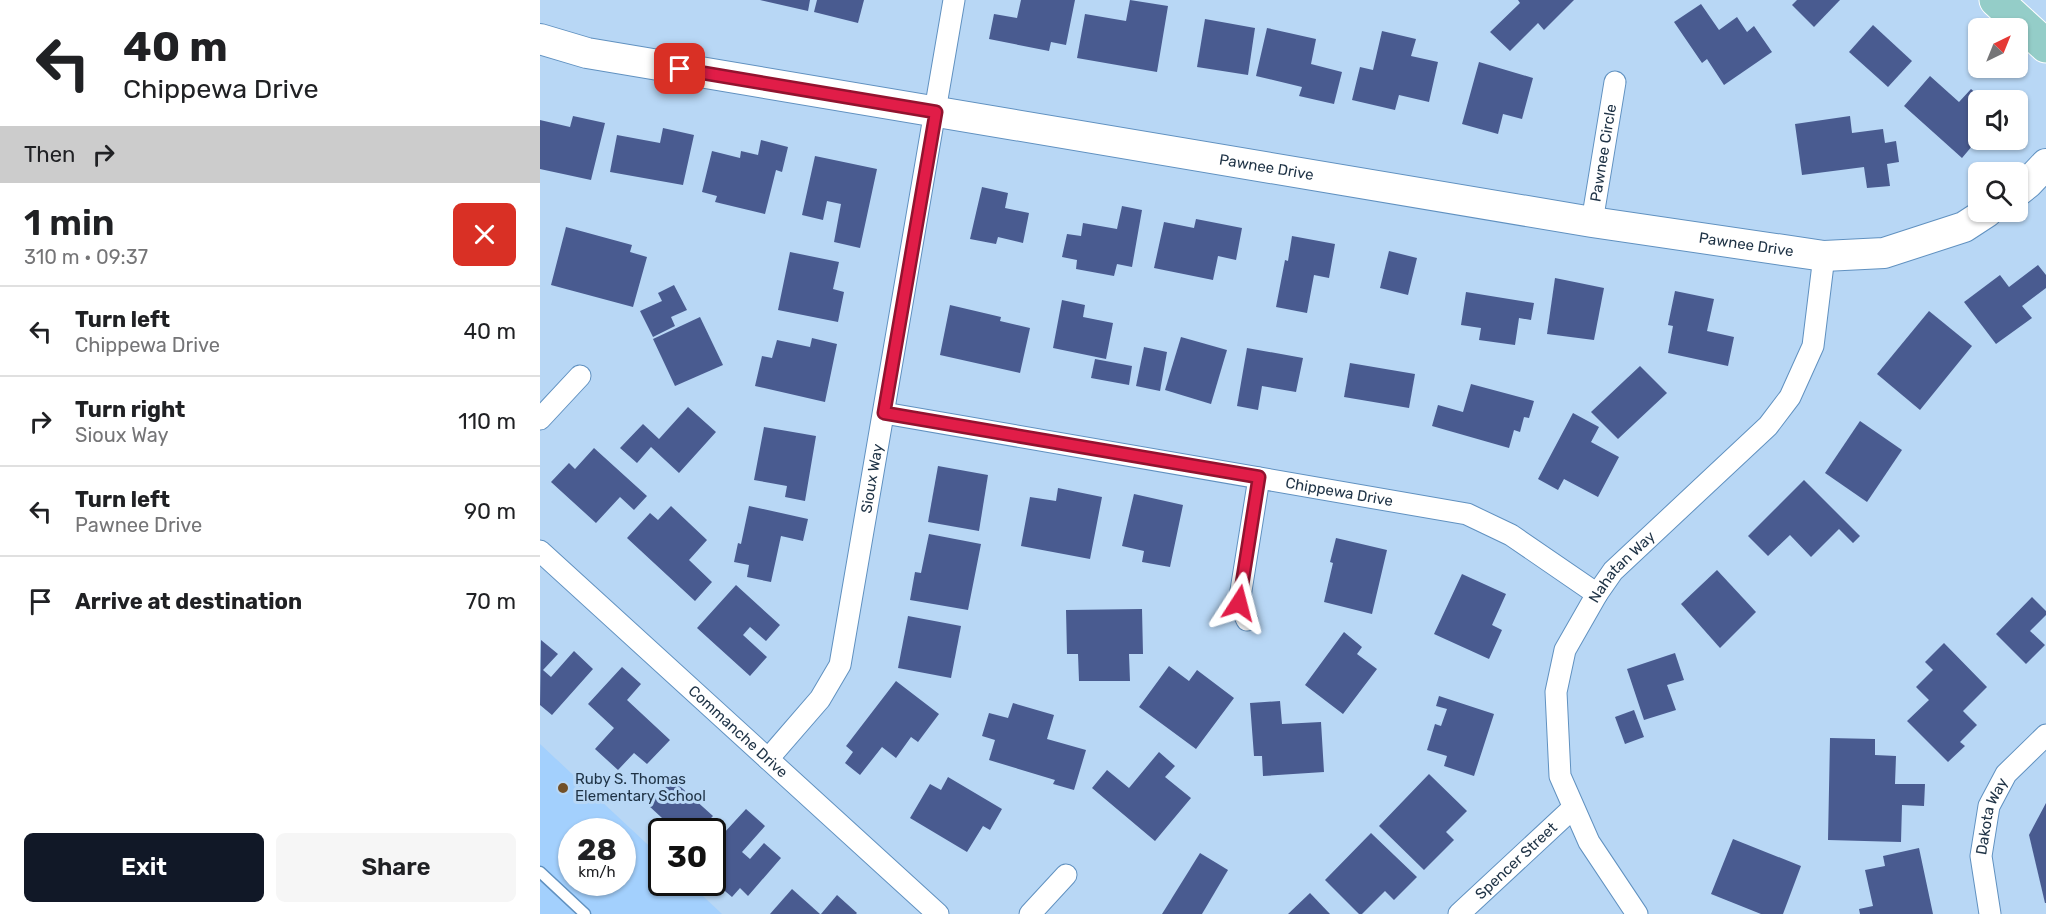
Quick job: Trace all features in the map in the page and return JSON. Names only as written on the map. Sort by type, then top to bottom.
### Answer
[{"type":"main road","points":[[1996,0],[2046,46]]},
{"type":"street","name":"Sioux Way","points":[[768,759],[820,699],[840,665],[954,0]]},
{"type":"street","name":"Pawnee Drive","points":[[540,39],[587,53],[936,112],[1592,222],[1824,256],[1884,253],[1964,227],[1972,222]]},
{"type":"street","name":"Pawnee Circle","points":[[1592,222],[1615,82]]},
{"type":"street","points":[[2028,183],[2046,164]]},
{"type":"street","name":"Nahatan Way","points":[[1637,914],[1589,842],[1560,776],[1556,692],[1565,650],[1613,571],[1768,426],[1790,397],[1813,346],[1824,256]]},
{"type":"street","points":[[540,419],[579,376]]},
{"type":"street","name":"Chippewa Drive","points":[[884,413],[1467,514],[1511,535],[1597,594]]},
{"type":"street","points":[[1247,620],[1239,603],[1259,477]]},
{"type":"street","name":"Commanche Drive","points":[[540,551],[938,914]]},
{"type":"street","name":"Dakota Way","points":[[1990,914],[1981,856],[1989,806],[2006,774],[2046,735]]},
{"type":"street","name":"Spencer Street","points":[[1459,914],[1573,808]]},
{"type":"street","points":[[1030,914],[1066,875]]},
{"type":"lane","points":[[540,872],[585,914]]},
{"type":"shaded area","name":"Ruby S. Thomas Elementary School","points":[[540,744],[619,818],[558,818],[558,896],[636,896],[636,834],[648,845],[648,896],[703,896],[722,914],[540,914]]},
{"type":"building","points":[[760,0],[810,0],[808,11]]},
{"type":"building","points":[[817,0],[864,0],[858,23],[814,12]]},
{"type":"building","points":[[1021,0],[1075,0],[1066,45],[1051,42],[1049,51],[989,39],[994,14],[1017,18]]},
{"type":"building","points":[[1130,0],[1168,6],[1157,72],[1077,58],[1085,14],[1126,21]]},
{"type":"building","points":[[1518,0],[1574,0],[1544,30],[1538,23],[1510,51],[1490,32],[1520,3]]},
{"type":"building","points":[[1797,0],[1840,0],[1814,27],[1792,5]]},
{"type":"building","points":[[1701,4],[1719,30],[1737,17],[1747,32],[1754,26],[1772,52],[1724,85],[1707,59],[1702,63],[1674,22]]},
{"type":"building","points":[[1205,19],[1255,28],[1248,75],[1197,67]]},
{"type":"building","points":[[1873,25],[1912,61],[1888,87],[1849,52]]},
{"type":"building","points":[[1267,28],[1316,39],[1311,64],[1342,72],[1334,104],[1299,96],[1302,87],[1256,76]]},
{"type":"building","points":[[1382,31],[1416,39],[1411,56],[1438,62],[1429,102],[1399,95],[1395,110],[1352,100],[1360,67],[1373,70]]},
{"type":"building","points":[[1479,62],[1533,78],[1522,119],[1503,114],[1498,134],[1462,124]]},
{"type":"building","points":[[1930,76],[1959,102],[1968,92],[1969,150],[1962,158],[1904,106]]},
{"type":"building","points":[[573,116],[605,123],[591,180],[540,169],[540,120],[570,127]]},
{"type":"building","points":[[1850,116],[1852,133],[1883,129],[1885,143],[1896,141],[1899,162],[1887,164],[1890,186],[1867,188],[1864,167],[1802,175],[1795,124]]},
{"type":"building","points":[[663,128],[694,135],[683,185],[610,172],[617,135],[660,143]]},
{"type":"building","points":[[761,140],[788,147],[782,172],[776,170],[765,214],[715,202],[717,196],[702,192],[712,151],[740,158],[741,151],[758,155]]},
{"type":"building","points":[[815,156],[877,169],[860,248],[834,242],[841,204],[827,201],[823,220],[802,215]]},
{"type":"building","points":[[982,187],[1008,193],[1005,208],[1029,213],[1023,243],[998,237],[996,244],[970,239]]},
{"type":"building","points":[[1122,206],[1142,210],[1132,267],[1117,264],[1114,276],[1076,269],[1077,260],[1062,257],[1067,234],[1081,236],[1083,223],[1117,229]]},
{"type":"building","points":[[1196,219],[1242,228],[1236,260],[1218,256],[1213,280],[1154,268],[1164,222],[1194,228]]},
{"type":"building","points":[[566,227],[632,245],[630,252],[647,257],[633,307],[551,285]]},
{"type":"building","points":[[1292,236],[1335,244],[1329,278],[1314,275],[1307,313],[1276,307]]},
{"type":"building","points":[[1389,251],[1417,258],[1408,295],[1380,288]]},
{"type":"building","points":[[790,252],[839,262],[833,289],[844,292],[838,322],[778,310]]},
{"type":"building","points":[[2038,265],[2046,275],[2046,288],[2022,306],[2032,318],[1996,344],[1964,302],[2000,275],[2009,287]]},
{"type":"building","points":[[1555,278],[1604,288],[1594,340],[1547,334]]},
{"type":"building","points":[[674,285],[687,310],[671,317],[675,326],[653,337],[640,311],[662,301],[658,293]]},
{"type":"building","points":[[1675,291],[1714,299],[1707,331],[1734,337],[1728,366],[1668,353],[1673,326],[1668,325]]},
{"type":"building","points":[[1466,292],[1534,303],[1531,320],[1519,318],[1515,345],[1479,340],[1481,328],[1461,325]]},
{"type":"building","points":[[1062,300],[1085,305],[1083,317],[1113,323],[1106,359],[1053,348]]},
{"type":"building","points":[[950,305],[1001,317],[1000,321],[1030,328],[1020,373],[940,355]]},
{"type":"building","points":[[1929,311],[1972,346],[1920,410],[1877,374]]},
{"type":"building","points":[[700,317],[723,365],[675,386],[653,339]]},
{"type":"building","points":[[1181,337],[1227,350],[1211,404],[1165,390]]},
{"type":"building","points":[[812,338],[837,344],[825,402],[755,386],[762,356],[772,358],[777,340],[810,347]]},
{"type":"building","points":[[1144,347],[1167,352],[1160,391],[1136,386]]},
{"type":"building","points":[[1247,348],[1303,358],[1296,392],[1262,386],[1258,410],[1237,406]]},
{"type":"building","points":[[1095,359],[1132,366],[1129,385],[1091,378]]},
{"type":"building","points":[[1350,363],[1415,374],[1409,408],[1344,397]]},
{"type":"building","points":[[1640,366],[1667,393],[1618,439],[1591,412]]},
{"type":"building","points":[[1471,384],[1534,401],[1529,418],[1524,417],[1520,432],[1514,430],[1509,448],[1432,426],[1438,405],[1463,412]]},
{"type":"building","points":[[688,407],[716,432],[679,473],[651,447],[637,463],[620,448],[643,424],[659,439]]},
{"type":"building","points":[[1573,413],[1599,427],[1591,442],[1619,457],[1598,497],[1564,479],[1558,490],[1538,479]]},
{"type":"building","points":[[1860,421],[1902,450],[1867,502],[1825,473]]},
{"type":"building","points":[[764,427],[816,436],[805,501],[785,497],[787,486],[754,480]]},
{"type":"building","points":[[594,448],[647,496],[634,510],[620,497],[596,523],[551,482],[569,463],[575,469]]},
{"type":"building","points":[[938,466],[988,475],[979,531],[928,522]]},
{"type":"building","points":[[1804,480],[1860,536],[1853,543],[1839,529],[1811,557],[1790,535],[1768,556],[1748,536]]},
{"type":"building","points":[[1058,488],[1102,497],[1090,559],[1021,546],[1030,497],[1056,501]]},
{"type":"building","points":[[1134,494],[1183,505],[1170,567],[1142,562],[1144,551],[1122,546]]},
{"type":"building","points":[[671,506],[707,540],[689,560],[712,582],[695,601],[627,538],[650,513],[658,520]]},
{"type":"building","points":[[749,506],[808,519],[803,541],[781,536],[771,582],[747,577],[749,565],[734,562],[738,543],[741,544]]},
{"type":"building","points":[[929,534],[981,544],[968,610],[910,600],[915,572],[921,573]]},
{"type":"building","points":[[1336,538],[1387,550],[1372,614],[1324,602]]},
{"type":"building","points":[[1717,570],[1756,612],[1720,648],[1681,604]]},
{"type":"building","points":[[1462,574],[1506,594],[1492,625],[1502,630],[1489,659],[1434,634]]},
{"type":"building","points":[[736,585],[780,625],[766,641],[750,627],[743,635],[767,657],[750,676],[697,628]]},
{"type":"building","points":[[2032,597],[2046,611],[2046,615],[2030,631],[2045,645],[2026,664],[1996,634]]},
{"type":"building","points":[[1142,609],[1143,654],[1129,654],[1130,681],[1079,681],[1078,654],[1067,654],[1066,610]]},
{"type":"building","points":[[908,616],[961,626],[951,678],[898,668]]},
{"type":"building","points":[[1344,632],[1362,647],[1357,654],[1377,669],[1343,714],[1305,685]]},
{"type":"building","points":[[541,640],[558,654],[543,670],[551,677],[574,651],[593,669],[552,715],[540,705]]},
{"type":"building","points":[[1944,643],[1987,687],[1963,711],[1977,725],[1960,742],[1965,746],[1948,762],[1907,721],[1929,700],[1916,687],[1933,670],[1925,662]]},
{"type":"building","points":[[1675,653],[1684,680],[1667,685],[1676,710],[1644,720],[1627,669]]},
{"type":"building","points":[[1169,666],[1189,681],[1197,670],[1234,698],[1196,749],[1139,707]]},
{"type":"building","points":[[622,667],[641,684],[627,700],[670,740],[647,764],[634,753],[618,770],[595,749],[614,728],[588,704]]},
{"type":"building","points":[[896,681],[939,714],[918,742],[911,737],[896,758],[882,747],[860,775],[845,763],[853,752],[846,746]]},
{"type":"building","points":[[1439,696],[1494,714],[1474,776],[1444,766],[1447,756],[1427,750],[1435,724],[1441,726],[1447,709],[1436,706]]},
{"type":"building","points":[[1280,701],[1282,724],[1321,722],[1324,772],[1263,776],[1262,756],[1254,756],[1250,703]]},
{"type":"building","points":[[1013,703],[1054,715],[1047,739],[1086,750],[1074,790],[1053,784],[1055,780],[989,760],[995,740],[982,736],[989,713],[1008,718]]},
{"type":"building","points":[[1634,710],[1644,737],[1625,744],[1615,717]]},
{"type":"building","points":[[1830,738],[1875,739],[1875,755],[1896,756],[1895,784],[1925,784],[1924,806],[1902,805],[1901,842],[1828,840]]},
{"type":"building","points":[[1159,752],[1175,766],[1165,777],[1191,798],[1155,841],[1092,788],[1107,770],[1129,788]]},
{"type":"building","points":[[1429,774],[1467,811],[1446,832],[1454,840],[1424,870],[1379,826]]},
{"type":"building","points":[[948,777],[1002,809],[990,830],[983,826],[967,852],[910,818],[930,784],[941,790]]},
{"type":"building","points":[[673,780],[713,816],[711,818],[662,818],[648,805]]},
{"type":"building","points":[[2046,803],[2046,903],[2045,903],[2029,835]]},
{"type":"building","points":[[746,809],[765,826],[742,852],[750,859],[764,843],[781,858],[748,896],[740,888],[732,897],[726,892],[726,831]]},
{"type":"building","points":[[1371,833],[1417,877],[1394,900],[1385,891],[1362,914],[1359,914],[1325,880]]},
{"type":"building","points":[[1733,839],[1801,866],[1783,914],[1761,914],[1711,894]]},
{"type":"building","points":[[1919,848],[1933,914],[1860,914],[1859,909],[1873,906],[1865,870],[1885,866],[1883,856]]},
{"type":"building","points":[[1200,853],[1228,870],[1202,914],[1162,914]]},
{"type":"building","points":[[792,889],[820,914],[770,914]]},
{"type":"building","points":[[1310,893],[1330,914],[1288,914]]},
{"type":"building","points":[[837,895],[857,913],[821,914]]},
{"type":"place","name":"Ruby S. Thomas Elementary School","points":[[563,788]]},
{"type":"route","points":[[680,69],[936,112],[884,413],[1259,477],[1239,603]]}]
